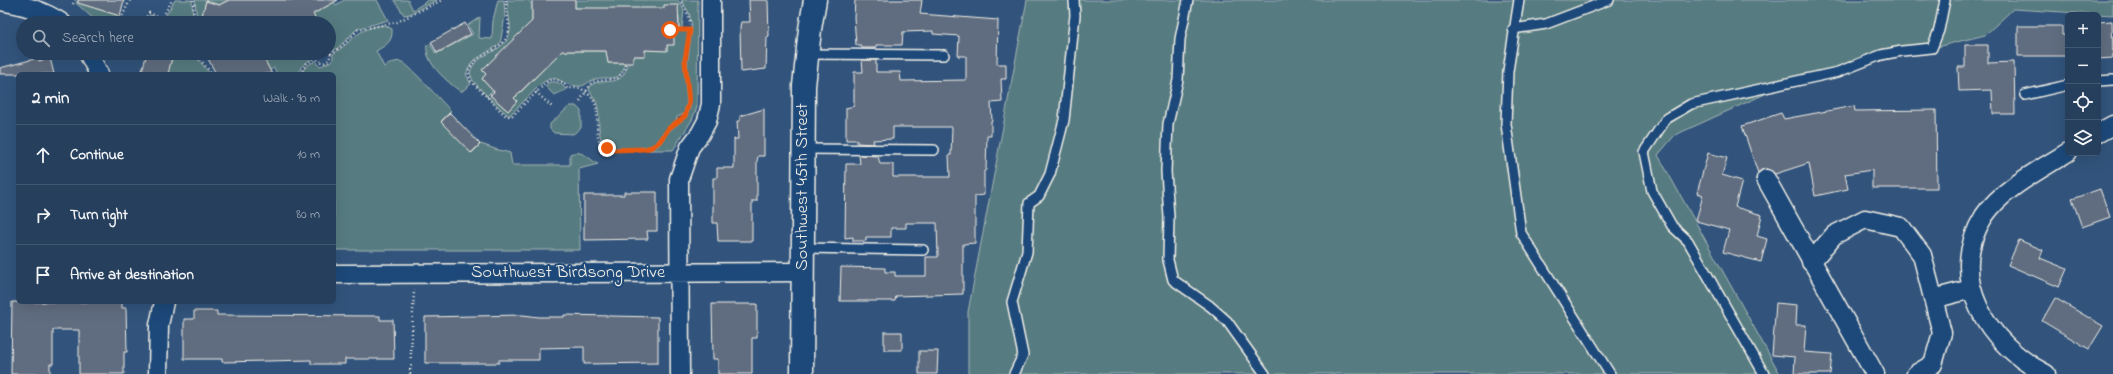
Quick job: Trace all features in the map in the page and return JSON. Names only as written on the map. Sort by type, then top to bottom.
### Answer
[{"type":"street","points":[[680,374],[679,179],[690,146],[700,134],[707,121],[711,104],[711,0]]},
{"type":"street","name":"Southwest 45th Street","points":[[802,374],[804,86],[815,0]]},
{"type":"street","points":[[0,1],[29,6],[52,16]]},
{"type":"street","points":[[92,60],[98,72]]},
{"type":"street","points":[[2101,131],[2113,125]]},
{"type":"street","points":[[2046,374],[2018,356],[1998,338],[1983,316],[1971,289],[1969,267],[1970,248],[1984,216],[1999,200],[2024,180],[2065,154]]},
{"type":"street","points":[[1766,179],[1811,262],[1875,374]]},
{"type":"street","points":[[1811,262],[1834,235],[1865,219],[1900,227],[1922,255],[1942,333],[1933,364],[1916,374]]},
{"type":"street","name":"Southwest Birdsong Drive","points":[[336,274],[803,272]]},
{"type":"street","points":[[1933,299],[1971,289]]},
{"type":"street","points":[[158,374],[158,325],[163,304]]},
{"type":"lane","points":[[1014,374],[1023,355],[1012,302],[1027,252],[1029,203],[1039,196],[1050,174],[1064,120],[1075,15],[1074,0]]},
{"type":"lane","points":[[1188,0],[1180,39],[1178,80],[1168,124],[1166,171],[1169,217],[1168,260],[1173,280],[1210,306],[1227,321],[1265,374]]},
{"type":"lane","points":[[1519,0],[1513,29],[1508,71],[1506,124],[1521,232],[1610,374]]},
{"type":"lane","points":[[1513,29],[1546,24],[1609,0]]},
{"type":"lane","points":[[1764,374],[1688,241],[1672,226],[1652,191],[1644,152],[1666,119],[1691,104],[1838,72],[1881,55],[1902,50],[1932,48],[1939,30],[1945,0]]},
{"type":"lane","points":[[807,54],[944,55]]},
{"type":"lane","points":[[2101,81],[2113,80]]},
{"type":"lane","points":[[2025,95],[2065,86]]},
{"type":"lane","points":[[803,149],[934,150]]},
{"type":"lane","points":[[803,248],[923,250]]},
{"type":"path","points":[[73,4],[75,0]]},
{"type":"path","points":[[122,16],[130,0]]},
{"type":"path","points":[[163,16],[172,0]]},
{"type":"path","points":[[193,0],[194,16]]},
{"type":"path","points":[[336,50],[340,48],[358,30],[397,22],[442,0]]},
{"type":"path","points":[[506,0],[505,10],[509,30],[504,44],[474,61],[468,72],[471,82],[506,116],[512,116],[545,83],[554,80],[565,84],[567,88],[580,88],[595,101],[598,107],[598,135],[602,145],[612,150],[645,149],[656,146],[669,128],[685,116],[689,96],[685,60],[690,30],[689,19],[680,0]]},
{"type":"path","points":[[146,16],[149,12],[158,16]]},
{"type":"path","points":[[670,30],[690,30]]},
{"type":"path","points":[[201,60],[210,72]]},
{"type":"path","points":[[301,72],[307,63],[312,60]]},
{"type":"path","points":[[317,60],[324,63],[329,60]]},
{"type":"path","points":[[580,101],[592,82],[618,78],[625,69],[626,63]]},
{"type":"path","points":[[487,98],[496,89]]},
{"type":"path","points":[[536,92],[552,107]]},
{"type":"path","points":[[410,374],[415,273]]},
{"type":"green space","points":[[78,0],[97,0],[95,8],[120,16],[90,16],[76,3]]},
{"type":"green space","points":[[175,0],[192,0],[193,16],[165,16]]},
{"type":"green space","points":[[195,0],[229,0],[219,5],[206,1],[202,16],[197,16]]},
{"type":"green space","points":[[344,0],[377,0],[388,20],[357,29],[336,49],[336,16],[313,16],[313,14],[334,2],[336,5]]},
{"type":"green space","points":[[394,0],[408,0],[413,10],[429,0],[437,0],[410,14],[404,15]]},
{"type":"green space","points":[[498,0],[504,0],[505,16],[500,44],[472,62],[466,74],[471,84],[461,92],[438,72],[429,59],[427,45],[430,44],[436,54],[473,34],[468,25],[480,17],[479,38],[492,39],[493,20]]},
{"type":"green space","points":[[507,0],[528,0],[532,4],[532,21],[483,70],[486,74],[482,79],[491,89],[495,88],[487,96],[473,81],[470,73],[478,60],[497,49],[508,39],[510,27]]},
{"type":"green space","points":[[575,0],[678,0],[684,10],[682,28],[679,28],[679,16],[664,11],[575,8]]},
{"type":"green space","points":[[681,0],[698,0],[697,107],[692,120],[673,150],[649,150],[658,146],[668,132],[686,117],[690,108],[687,67],[692,26],[689,13]]},
{"type":"green space","points":[[1027,0],[2113,0],[2113,15],[2101,14],[2101,12],[2065,12],[2013,9],[1985,35],[1787,84],[1675,135],[1658,155],[1780,374],[968,374],[968,312]]},
{"type":"green space","points":[[385,25],[392,29],[391,37],[388,43],[376,51],[384,67],[393,63],[402,62],[411,69],[451,111],[441,121],[472,153],[481,144],[510,153],[512,165],[570,165],[570,154],[574,153],[585,155],[598,164],[579,169],[580,250],[336,250],[336,72],[303,72],[305,67],[315,61],[321,66],[336,60],[336,52],[356,35],[376,26]]},
{"type":"green space","points":[[674,31],[687,31],[689,33],[684,59],[687,104],[684,114],[677,117],[676,121],[655,144],[651,146],[632,148],[608,147],[601,139],[597,104],[589,90],[590,86],[597,82],[612,81],[620,78],[633,56],[645,56],[645,50],[667,50],[667,45]]},
{"type":"green space","points":[[562,51],[607,51],[608,63],[625,63],[621,74],[618,77],[592,80],[583,86],[568,84],[551,78],[542,83],[509,116],[489,98],[491,96],[508,111],[517,101],[512,96],[513,95],[516,97]]},
{"type":"green space","points":[[172,60],[199,60],[208,72],[166,72],[166,65],[170,66]]},
{"type":"green space","points":[[265,60],[309,60],[301,67],[300,72],[276,72],[274,68],[270,70]]},
{"type":"green space","points":[[550,82],[560,83],[566,90],[554,95],[545,86]]},
{"type":"green space","points":[[570,106],[576,106],[581,111],[581,128],[573,134],[554,133],[550,129],[550,124]]},
{"type":"building","points":[[78,0],[124,0],[120,16],[78,3]]},
{"type":"building","points":[[229,0],[338,0],[313,14],[314,16],[202,16],[206,1],[219,5]]},
{"type":"building","points":[[532,0],[575,0],[575,8],[664,8],[664,5],[678,5],[679,28],[674,28],[674,45],[667,45],[667,51],[645,50],[645,56],[633,56],[633,63],[608,63],[606,51],[562,51],[514,98],[517,101],[508,111],[490,95],[494,92],[482,79],[486,74],[482,70],[532,21]]},
{"type":"building","points":[[749,0],[768,0],[769,36],[767,37],[766,69],[741,72],[740,27],[741,22],[750,22]]},
{"type":"building","points":[[855,0],[922,0],[920,14],[998,20],[997,64],[1006,64],[1006,79],[1001,79],[1002,102],[991,103],[991,136],[987,136],[986,170],[984,171],[984,195],[975,196],[975,243],[963,244],[963,294],[896,296],[895,301],[840,301],[841,267],[885,268],[885,272],[895,272],[895,276],[926,276],[926,257],[938,257],[937,223],[906,223],[906,228],[891,228],[891,237],[866,237],[866,241],[853,241],[853,237],[845,238],[846,164],[860,164],[859,155],[878,156],[880,164],[893,164],[893,177],[950,177],[949,155],[951,155],[952,127],[893,127],[893,139],[873,140],[874,144],[857,143],[857,140],[846,140],[846,108],[854,106],[854,72],[863,72],[862,60],[876,60],[876,72],[900,72],[901,81],[966,80],[966,56],[958,56],[959,36],[933,34],[933,31],[903,32],[902,45],[876,45],[876,48],[862,48],[861,45],[856,45],[854,17]]},
{"type":"building","points":[[2112,21],[2113,58],[2101,59],[2101,22]]},
{"type":"building","points":[[465,23],[471,34],[437,53],[431,42]]},
{"type":"building","points":[[2018,26],[2062,26],[2062,35],[2065,35],[2065,56],[2018,56]]},
{"type":"building","points":[[1965,45],[1988,45],[1988,63],[2014,62],[2015,114],[1993,114],[1992,90],[1959,91],[1958,67],[1965,67]]},
{"type":"building","points":[[30,60],[50,60],[54,72],[16,72],[16,74],[0,74],[0,68]]},
{"type":"building","points":[[145,60],[171,60],[168,72],[142,72]]},
{"type":"building","points":[[209,60],[265,60],[271,72],[215,72]]},
{"type":"building","points":[[1854,106],[1855,111],[1936,110],[1937,188],[1872,188],[1872,170],[1845,174],[1848,189],[1815,196],[1809,163],[1775,174],[1767,169],[1758,173],[1742,126],[1781,113],[1784,119]]},
{"type":"building","points":[[764,109],[764,156],[758,156],[757,161],[757,201],[752,201],[752,241],[718,241],[717,223],[713,223],[713,178],[717,178],[717,168],[734,168],[734,139],[738,139],[737,121],[740,121],[740,116]]},
{"type":"building","points":[[450,113],[480,144],[471,153],[441,122]]},
{"type":"building","points":[[1708,153],[1727,158],[1722,175],[1742,181],[1735,207],[1762,215],[1757,236],[1767,239],[1761,262],[1723,252],[1729,230],[1696,221],[1703,195],[1697,193]]},
{"type":"building","points":[[2100,189],[2110,217],[2082,227],[2072,199]]},
{"type":"building","points":[[624,192],[657,192],[657,231],[647,231],[648,239],[584,240],[584,195],[624,195]]},
{"type":"building","points":[[2019,240],[2043,250],[2040,258],[2067,269],[2059,287],[2008,265]]},
{"type":"building","points":[[2055,298],[2103,326],[2089,349],[2042,321]]},
{"type":"building","points":[[12,302],[16,302],[16,304],[122,304],[122,308],[126,308],[127,352],[124,352],[124,374],[79,374],[79,330],[53,330],[53,364],[50,364],[50,374],[11,374]]},
{"type":"building","points":[[1776,303],[1797,305],[1796,325],[1806,325],[1804,352],[1832,354],[1830,374],[1794,374],[1795,357],[1772,355]]},
{"type":"building","points":[[712,304],[757,304],[757,338],[752,338],[752,374],[718,374],[718,359],[713,359]]},
{"type":"building","points":[[194,311],[217,311],[217,315],[380,316],[380,320],[393,320],[394,359],[345,359],[345,364],[311,364],[311,360],[222,362],[222,359],[184,359],[184,319],[194,319]]},
{"type":"building","points":[[523,315],[539,317],[564,317],[564,315],[658,317],[658,363],[584,364],[584,347],[539,348],[539,360],[499,360],[499,363],[425,363],[425,317]]},
{"type":"building","points":[[884,332],[902,332],[902,350],[884,350]]},
{"type":"building","points":[[919,351],[938,351],[937,374],[919,374]]},
{"type":"route","points":[[607,148],[612,150],[645,149],[656,146],[669,128],[685,116],[689,103],[689,96],[686,81],[685,60],[690,30],[670,30]]}]
